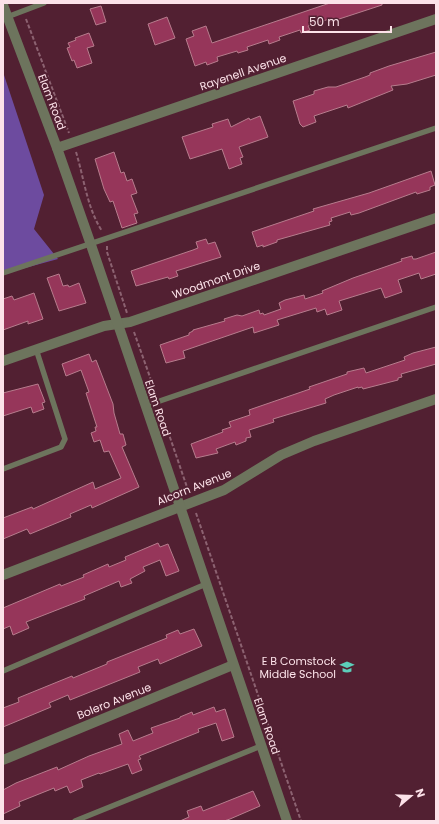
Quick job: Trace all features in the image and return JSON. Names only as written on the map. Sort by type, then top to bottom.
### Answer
[{"type":"street","name":"Elam Road","points":[[3,5],[57,148],[90,242],[287,821]]},
{"type":"street","name":"Rayenell Avenue","points":[[57,148],[436,19]]},
{"type":"street","name":"Woodmont Drive","points":[[3,361],[104,326],[130,322],[436,218]]},
{"type":"street","name":"Alcorn Avenue","points":[[3,576],[224,490],[281,455],[314,441],[436,399]]},
{"type":"street","name":"Bolero Avenue","points":[[3,760],[234,665]]},
{"type":"lane","points":[[8,17],[44,3]]},
{"type":"lane","points":[[3,272],[104,237],[436,128]]},
{"type":"lane","points":[[145,406],[436,307]]},
{"type":"lane","points":[[3,469],[61,446],[65,439],[36,350]]},
{"type":"lane","points":[[3,670],[206,584]]},
{"type":"lane","points":[[75,821],[261,746]]},
{"type":"path","points":[[23,11],[72,143],[98,225],[102,230],[107,252],[130,322],[155,393],[160,401],[162,414],[301,821]]},
{"type":"shaded area","points":[[3,72],[44,195],[34,229],[58,259],[3,274]]},
{"type":"building","points":[[330,3],[382,3],[382,5],[330,22],[329,19],[308,26],[310,30],[301,33],[300,30],[279,37],[280,40],[269,44],[268,40],[247,47],[248,50],[238,53],[237,51],[217,57],[218,61],[207,65],[206,62],[195,66],[186,39],[194,36],[192,31],[206,26],[212,43]]},
{"type":"building","points":[[101,6],[106,22],[96,25],[90,9]]},
{"type":"building","points":[[167,17],[175,38],[155,45],[148,24]]},
{"type":"building","points":[[89,33],[94,46],[87,48],[92,63],[77,68],[74,60],[72,61],[67,48],[70,47],[68,43],[76,40],[75,38]]},
{"type":"building","points":[[436,52],[436,75],[407,84],[391,86],[393,90],[348,108],[347,105],[314,116],[316,122],[303,127],[300,124],[293,101],[314,94],[314,91],[328,87],[336,87],[365,77],[370,75],[370,73],[389,66]]},
{"type":"building","points":[[260,116],[268,137],[239,147],[243,157],[240,158],[242,164],[229,169],[222,149],[190,159],[182,137],[213,127],[212,124],[228,119],[231,127],[249,118],[250,120]]},
{"type":"building","points":[[114,152],[121,173],[124,172],[127,181],[132,179],[137,193],[131,195],[138,213],[134,214],[137,223],[122,228],[113,201],[110,202],[104,189],[95,159]]},
{"type":"building","points":[[431,171],[435,185],[430,187],[430,190],[417,194],[416,192],[359,213],[351,215],[350,212],[331,218],[332,221],[329,222],[330,225],[277,240],[277,242],[263,247],[263,245],[257,247],[252,232],[314,211],[313,209],[369,193]]},
{"type":"building","points":[[206,239],[208,244],[215,242],[221,257],[176,271],[178,276],[169,279],[168,277],[136,286],[131,271],[198,248],[196,242]]},
{"type":"building","points":[[436,252],[436,274],[421,279],[419,273],[398,280],[402,292],[385,298],[381,288],[339,301],[342,310],[327,315],[325,309],[317,312],[316,308],[277,320],[279,325],[254,333],[253,327],[183,351],[185,358],[166,363],[160,345],[189,335],[189,333],[193,330],[225,321],[224,319],[237,315],[242,316],[259,310],[260,314],[263,313],[264,315],[281,309],[279,303],[285,300],[304,295],[305,299],[323,293],[322,291],[353,278],[402,261],[401,259],[412,256],[413,259],[416,259]]},
{"type":"building","points":[[59,274],[63,286],[68,285],[69,287],[79,283],[86,303],[59,311],[47,278]]},
{"type":"building","points":[[34,293],[43,319],[28,324],[28,321],[3,330],[3,299],[12,296],[14,300]]},
{"type":"building","points":[[436,347],[436,364],[401,374],[402,377],[398,378],[398,380],[363,389],[362,387],[358,387],[334,395],[325,399],[326,403],[273,419],[274,422],[249,430],[251,437],[246,438],[246,441],[236,445],[235,442],[216,449],[218,453],[196,458],[191,444],[223,432],[222,430],[231,427],[229,422],[250,415],[249,410],[310,389],[309,387],[347,374],[347,372],[364,368],[366,373],[405,360],[404,357],[413,353]]},
{"type":"building","points":[[89,354],[92,362],[96,360],[113,404],[120,434],[123,434],[126,445],[122,447],[139,487],[92,508],[91,505],[70,514],[71,517],[30,534],[27,529],[3,539],[3,518],[32,507],[33,509],[93,482],[95,489],[121,478],[109,451],[104,452],[100,440],[94,442],[91,433],[96,431],[95,427],[97,427],[86,393],[89,392],[81,370],[66,376],[62,364]]},
{"type":"building","points":[[38,384],[45,402],[42,403],[44,409],[33,413],[31,407],[3,416],[3,393]]},
{"type":"building","points":[[158,543],[160,547],[168,544],[179,571],[166,576],[160,560],[143,567],[145,571],[130,579],[132,583],[121,587],[119,581],[84,596],[85,599],[26,622],[29,628],[13,635],[10,626],[3,629],[3,608],[60,584],[61,586],[84,577],[83,575],[108,564],[109,567],[126,560],[125,557]]},
{"type":"building","points":[[194,629],[202,646],[160,664],[158,659],[138,667],[140,672],[70,700],[68,695],[49,703],[51,707],[3,727],[3,708],[19,702],[18,698],[72,676],[73,678],[107,664],[107,662],[167,638],[166,635],[178,630],[180,634]]},
{"type":"building","points":[[214,707],[216,712],[225,709],[234,737],[222,741],[216,723],[198,729],[199,732],[139,756],[141,759],[138,760],[142,770],[132,774],[128,764],[100,774],[99,773],[81,780],[83,787],[70,793],[67,786],[55,791],[54,788],[19,802],[20,806],[3,814],[3,790],[16,783],[57,767],[58,770],[89,756],[122,744],[119,734],[128,730],[133,741],[153,733],[151,728],[180,718],[192,712],[193,715]]},
{"type":"building","points":[[253,791],[260,806],[230,819],[224,821],[180,821],[189,817],[187,811],[201,806],[203,811]]},
{"type":"place","name":"E B Comstock Middle School","points":[[347,667]]}]
